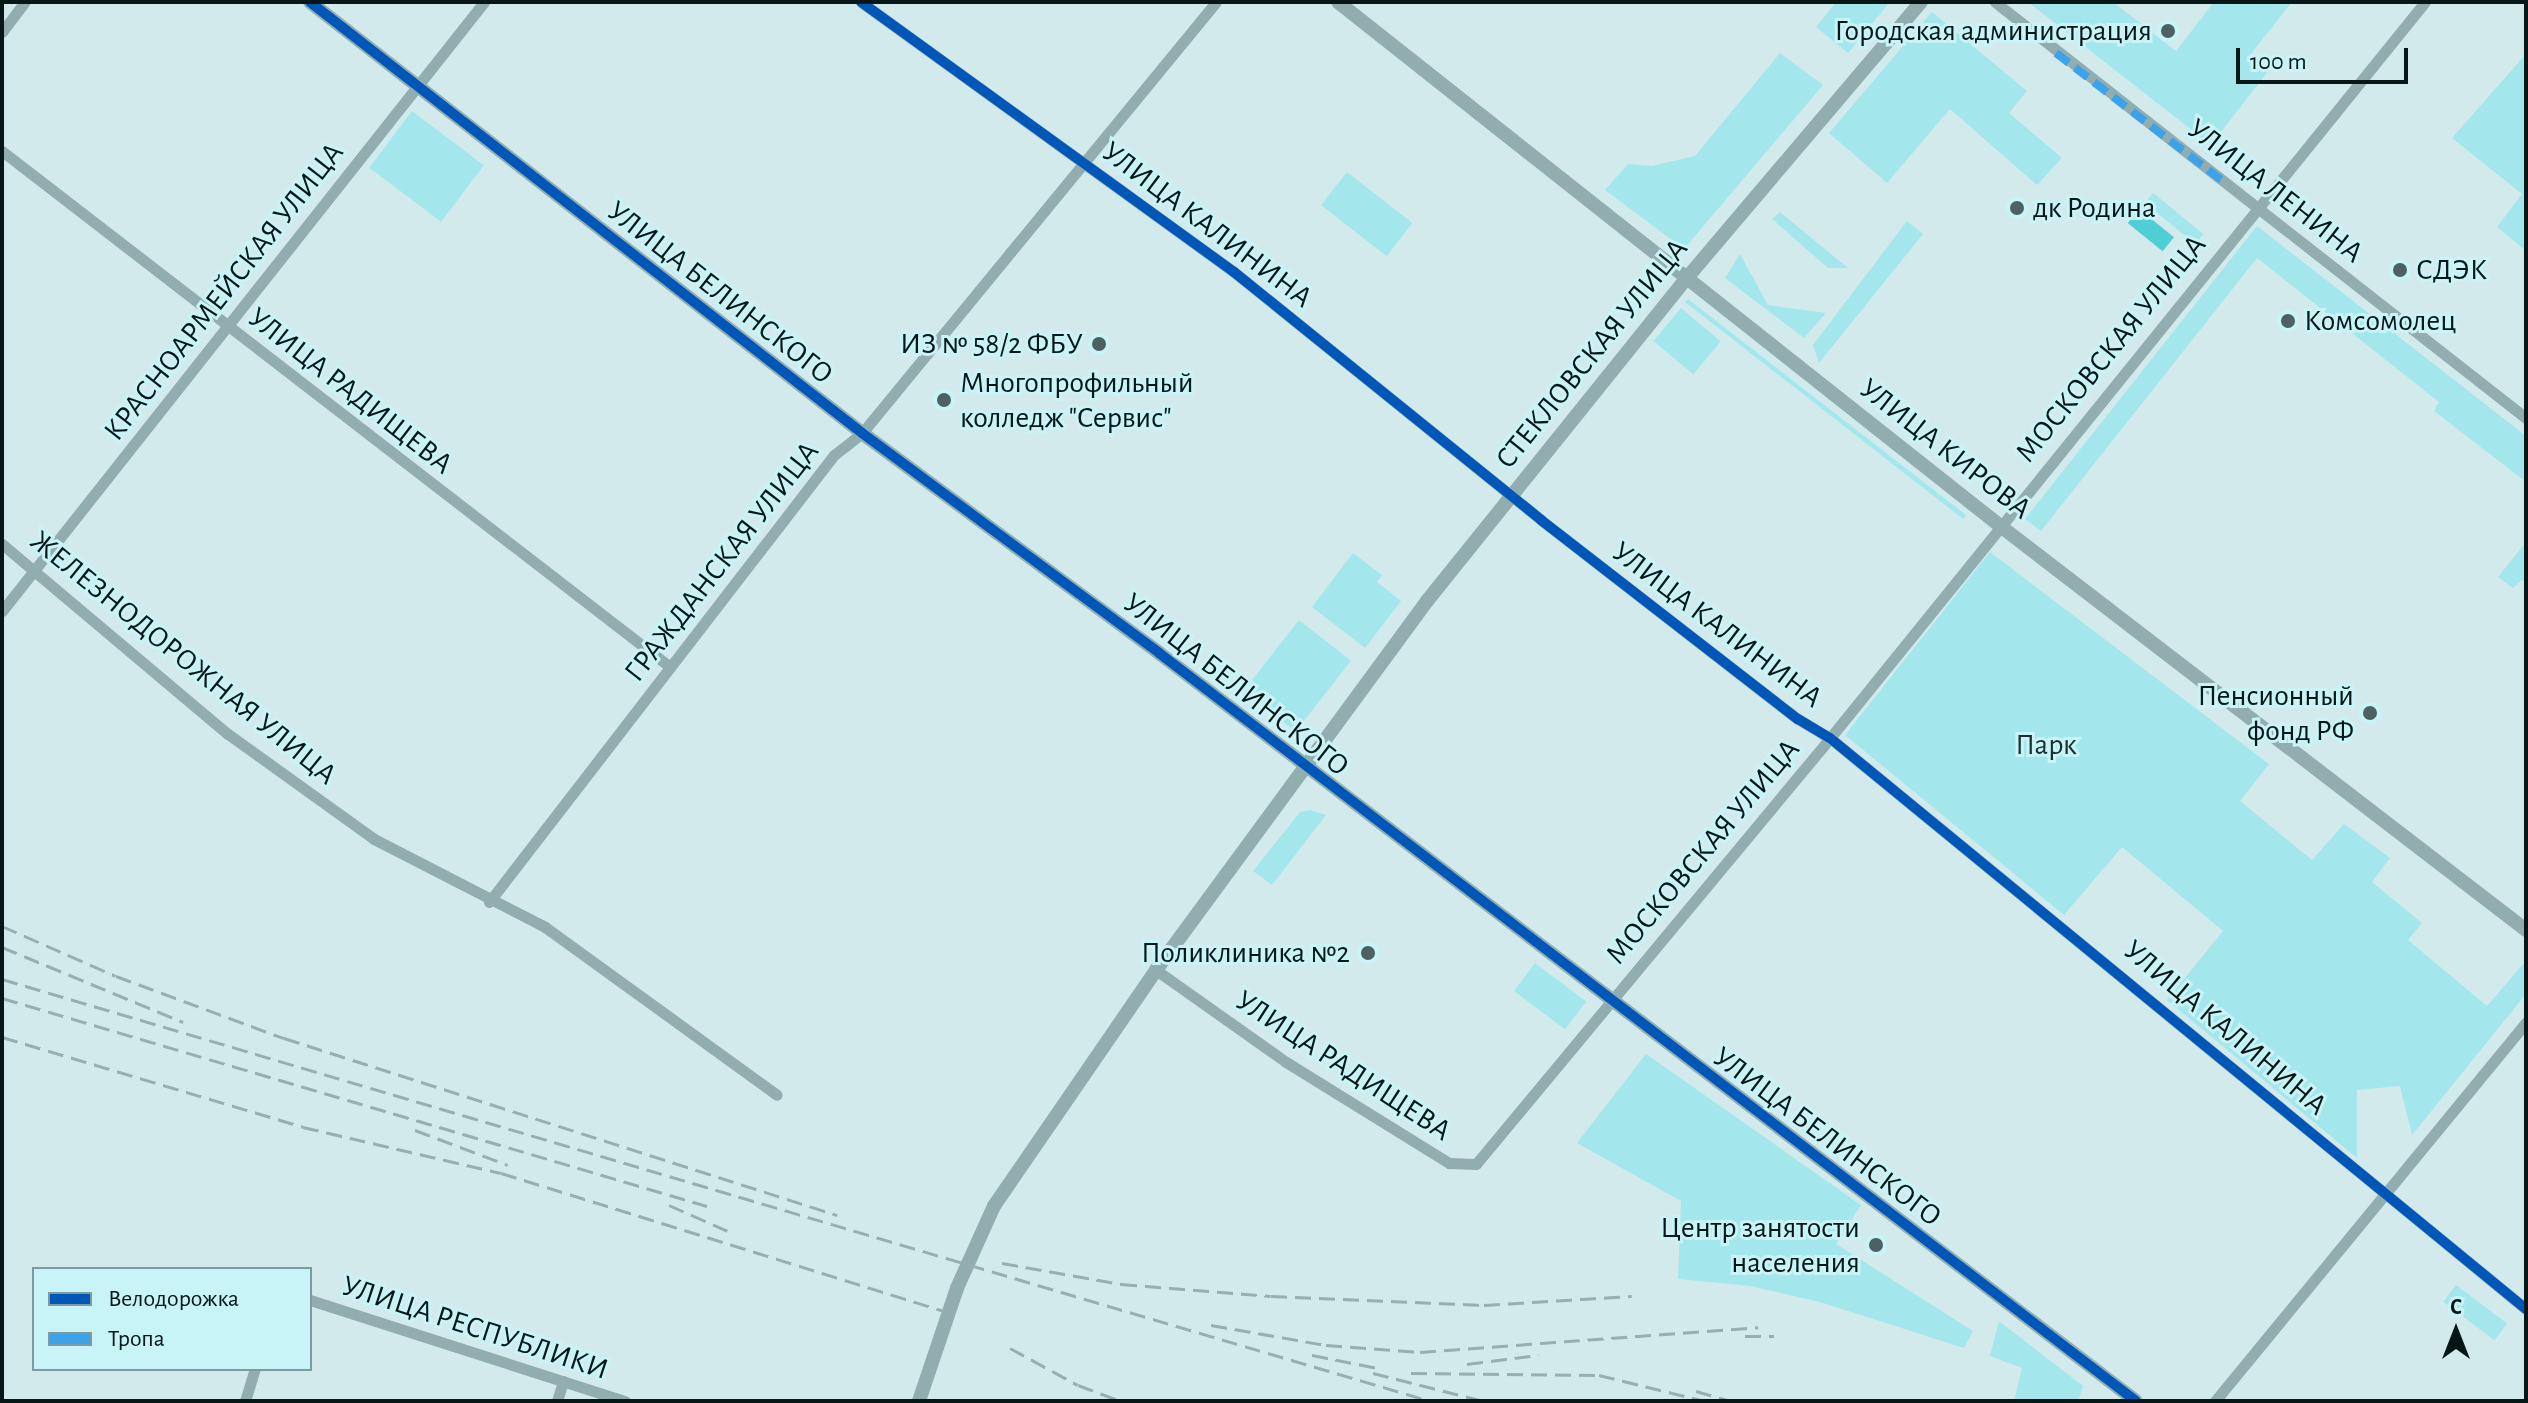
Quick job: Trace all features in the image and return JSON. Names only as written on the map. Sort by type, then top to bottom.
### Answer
[{"type":"street","points":[[2,32],[25,2]]},
{"type":"street","name":"УЛИЦА БЕЛИНСКОГО","points":[[310,2],[862,433],[2136,1401]]},
{"type":"street","name":"КРАСНОАРМЕЙСКАЯ УЛИЦА","points":[[2,611],[484,2]]},
{"type":"street","name":"УЛИЦА КАЛИНИНА","points":[[861,2],[1234,272],[1511,496],[1798,719],[1830,738],[2526,1309]]},
{"type":"street","name":"ГРАЖДАНСКАЯ УЛИЦА","points":[[489,902],[834,455],[862,433],[1216,2]]},
{"type":"street","name":"УЛИЦА КИРОВА","points":[[1338,2],[1999,525],[2526,930]]},
{"type":"street","name":"СТЕКЛОВСКАЯ УЛИЦА","points":[[919,1401],[977,1240],[1023,1161],[1156,970],[1303,767],[1511,496],[1686,279],[1921,2]]},
{"type":"street","name":"УЛИЦА ЛЕНИНА","points":[[1995,2],[2526,418]]},
{"type":"street","name":"МОСКОВСКАЯ УЛИЦА","points":[[1467,1167],[1482,1159],[1608,1002],[1830,738],[1999,525],[2425,2]]},
{"type":"street","name":"УЛИЦА РАДИЩЕВА","points":[[2,151],[670,667]]},
{"type":"street","name":"ЖЕЛЕЗНОДОРОЖНАЯ УЛИЦА","points":[[2,544],[228,734],[374,839],[489,902],[545,927],[777,1095]]},
{"type":"street","name":"УЛИЦА РАДИЩЕВА","points":[[1156,970],[1286,1062],[1449,1163],[1467,1167]]},
{"type":"street","points":[[2215,1401],[2388,1194],[2526,1022]]},
{"type":"street","name":"УЛИЦА РЕСПУБЛИКИ","points":[[312,1301],[625,1401]]},
{"type":"street","points":[[245,1401],[254,1371]]},
{"type":"street","points":[[557,1401],[563,1381]]},
{"type":"green space","points":[[1836,2],[1890,2],[1848,53],[1816,27]]},
{"type":"green space","points":[[2028,2],[2113,2],[2176,51],[2214,2],[2292,2],[2250,55],[2269,70],[2211,145]]},
{"type":"green space","points":[[1932,12],[2027,91],[2009,113],[2062,158],[2037,185],[1950,109],[1887,183],[1829,133]]},
{"type":"green space","points":[[1780,53],[1823,85],[1684,249],[1605,190],[1628,164],[1652,166],[1695,156]]},
{"type":"green space","points":[[2526,54],[2526,251],[2497,227],[2522,194],[2452,138]]},
{"type":"green space","points":[[412,111],[484,165],[441,222],[369,168]]},
{"type":"green space","points":[[1347,172],[1412,223],[1387,256],[1321,205]]},
{"type":"green space","points":[[2153,193],[2204,234],[2195,244],[2145,203]]},
{"type":"green space","points":[[1780,212],[1848,268],[1828,268],[1772,219]]},
{"type":"green space","points":[[1907,221],[1923,234],[1819,363],[1813,345]]},
{"type":"green space","points":[[2257,226],[2526,436],[2526,482],[2434,411],[2439,402],[2257,258],[2041,531],[2025,519]]},
{"type":"green space","points":[[1740,254],[1768,305],[1826,313],[1804,338],[1725,278]]},
{"type":"green space","points":[[1688,299],[1966,515],[1963,519],[1685,302]]},
{"type":"green space","points":[[1681,308],[1721,341],[1693,374],[1653,341]]},
{"type":"green space","points":[[2526,542],[2526,583],[2522,580],[2513,588],[2498,577]]},
{"type":"green space","name":"Парк","points":[[1990,552],[2269,764],[2240,801],[2312,860],[2344,824],[2390,858],[2372,882],[2422,923],[2408,940],[2487,1006],[2523,964],[2526,967],[2526,994],[2412,1135],[2400,1086],[2357,1090],[2357,1158],[2167,1000],[2223,931],[2122,847],[2064,915],[1845,735]]},
{"type":"green space","points":[[1353,553],[1382,575],[1377,582],[1401,601],[1365,648],[1312,607]]},
{"type":"green space","points":[[1299,620],[1351,661],[1296,732],[1244,691]]},
{"type":"green space","points":[[1310,810],[1326,815],[1272,885],[1253,871],[1300,812]]},
{"type":"green space","points":[[1535,963],[1586,1002],[1565,1029],[1514,991]]},
{"type":"green space","points":[[1646,1054],[1861,1205],[1836,1244],[1973,1331],[1964,1348],[1820,1302],[1750,1286],[1678,1279],[1681,1201],[1577,1143]]},
{"type":"green space","points":[[2456,1285],[2507,1324],[2494,1340],[2443,1302]]},
{"type":"green space","points":[[1999,1321],[2083,1386],[2078,1401],[2014,1401],[2022,1368],[1990,1356]]},
{"type":"shaded area","points":[[2139,209],[2174,237],[2163,251],[2128,223]]},
{"type":"railway","points":[[2,926],[116,976],[284,1038],[837,1215]]},
{"type":"railway","points":[[2,947],[183,1022]]},
{"type":"railway","points":[[2,979],[1430,1401]]},
{"type":"railway","points":[[2,998],[707,1206]]},
{"type":"railway","points":[[2,1037],[303,1127],[501,1173],[942,1310]]},
{"type":"railway","points":[[415,1130],[508,1165]]},
{"type":"railway","points":[[669,1205],[728,1231]]},
{"type":"railway","points":[[1002,1263],[1121,1284],[1271,1296],[1484,1305],[1632,1296]]},
{"type":"railway","points":[[1211,1325],[1326,1345],[1420,1352],[1758,1327]]},
{"type":"railway","points":[[1745,1336],[1774,1336]]},
{"type":"railway","points":[[1010,1348],[1078,1385],[1121,1401]]},
{"type":"railway","points":[[1312,1355],[1383,1369]]},
{"type":"railway","points":[[1467,1364],[1538,1355]]},
{"type":"railway","points":[[1373,1373],[1484,1401]]},
{"type":"railway","points":[[1411,1373],[1599,1375],[1705,1401]]},
{"type":"railway","points":[[1696,1391],[1731,1401]]},
{"type":"marked path","points":[[2056,53],[2224,182]]},
{"type":"cycle path","points":[[310,2],[862,433],[1159,653],[2136,1401]]},
{"type":"cycle path","points":[[861,2],[1234,272],[1541,520],[1798,719],[1830,738],[2526,1309]]},
{"type":"place","name":"Городская администрация","points":[[2168,31]]},
{"type":"place","name":"дк Родина","points":[[2017,208]]},
{"type":"place","name":"СДЭК","points":[[2400,270]]},
{"type":"place","name":"Комсомолец","points":[[2288,321]]},
{"type":"place","name":"ИЗ № 58/2 ФБУ","points":[[1099,344]]},
{"type":"place","name":"Многопрофильный колледж \"Сервис\"","points":[[944,400]]},
{"type":"place","name":"Пенсионный фонд РФ","points":[[2370,713]]},
{"type":"place","name":"Поликлиника №2","points":[[1368,953]]},
{"type":"place","name":"Центр занятости населения","points":[[1876,1245]]}]
